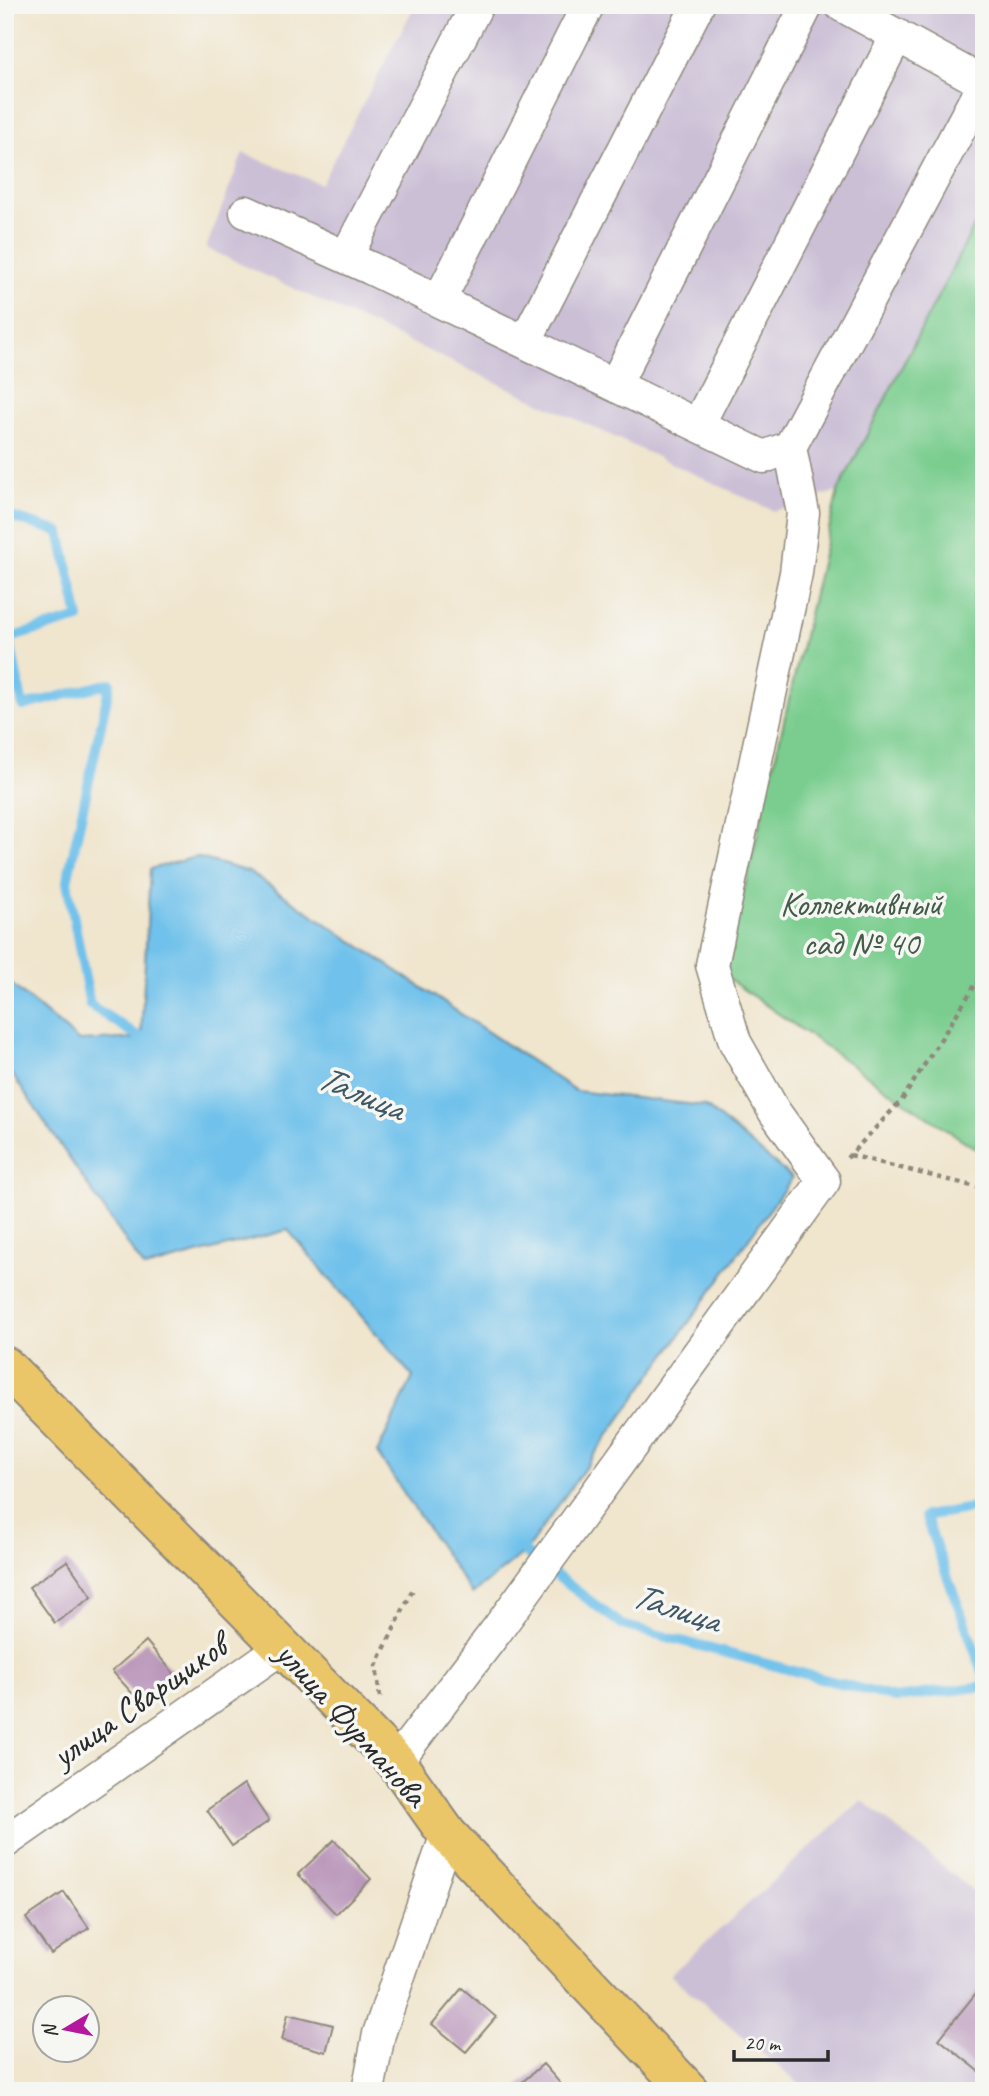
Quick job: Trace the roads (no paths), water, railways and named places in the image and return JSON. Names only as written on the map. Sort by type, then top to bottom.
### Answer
[{"type":"main road","name":"улица Фурманова","points":[[5,1366],[396,1762],[447,1834],[689,2091]]},
{"type":"street","points":[[346,257],[477,5]]},
{"type":"street","points":[[439,301],[588,5]]},
{"type":"street","points":[[525,342],[698,5]]},
{"type":"street","points":[[615,385],[807,5]]},
{"type":"street","points":[[396,1762],[496,1630],[824,1181],[774,1111],[735,1042],[712,965],[796,573],[803,513],[790,447],[984,83],[841,5]]},
{"type":"street","points":[[698,425],[897,35]]},
{"type":"street","points":[[246,212],[764,457],[790,447]]},
{"type":"street","name":"улица Сварщиков","points":[[5,1842],[284,1646]]},
{"type":"street","points":[[368,2091],[379,2034],[447,1834]]},
{"type":"water","points":[[196,857],[249,872],[576,1091],[705,1106],[792,1178],[525,1552],[472,1594],[377,1453],[413,1377],[288,1230],[144,1268],[5,1064],[5,979],[79,1041],[141,1038],[150,869]]},
{"type":"waterway","name":"Талица","points":[[5,515],[60,532],[79,618],[9,638],[23,706],[110,683],[67,882],[90,1005],[141,1038],[153,1038]]},
{"type":"waterway","name":"Талица","points":[[984,1506],[925,1516],[984,1675]]},
{"type":"waterway","name":"Талица","points":[[521,1540],[525,1552],[622,1625],[895,1698],[984,1686]]},
{"type":"park label","name":"Коллективный сад № 40","points":[[861,923]]}]
